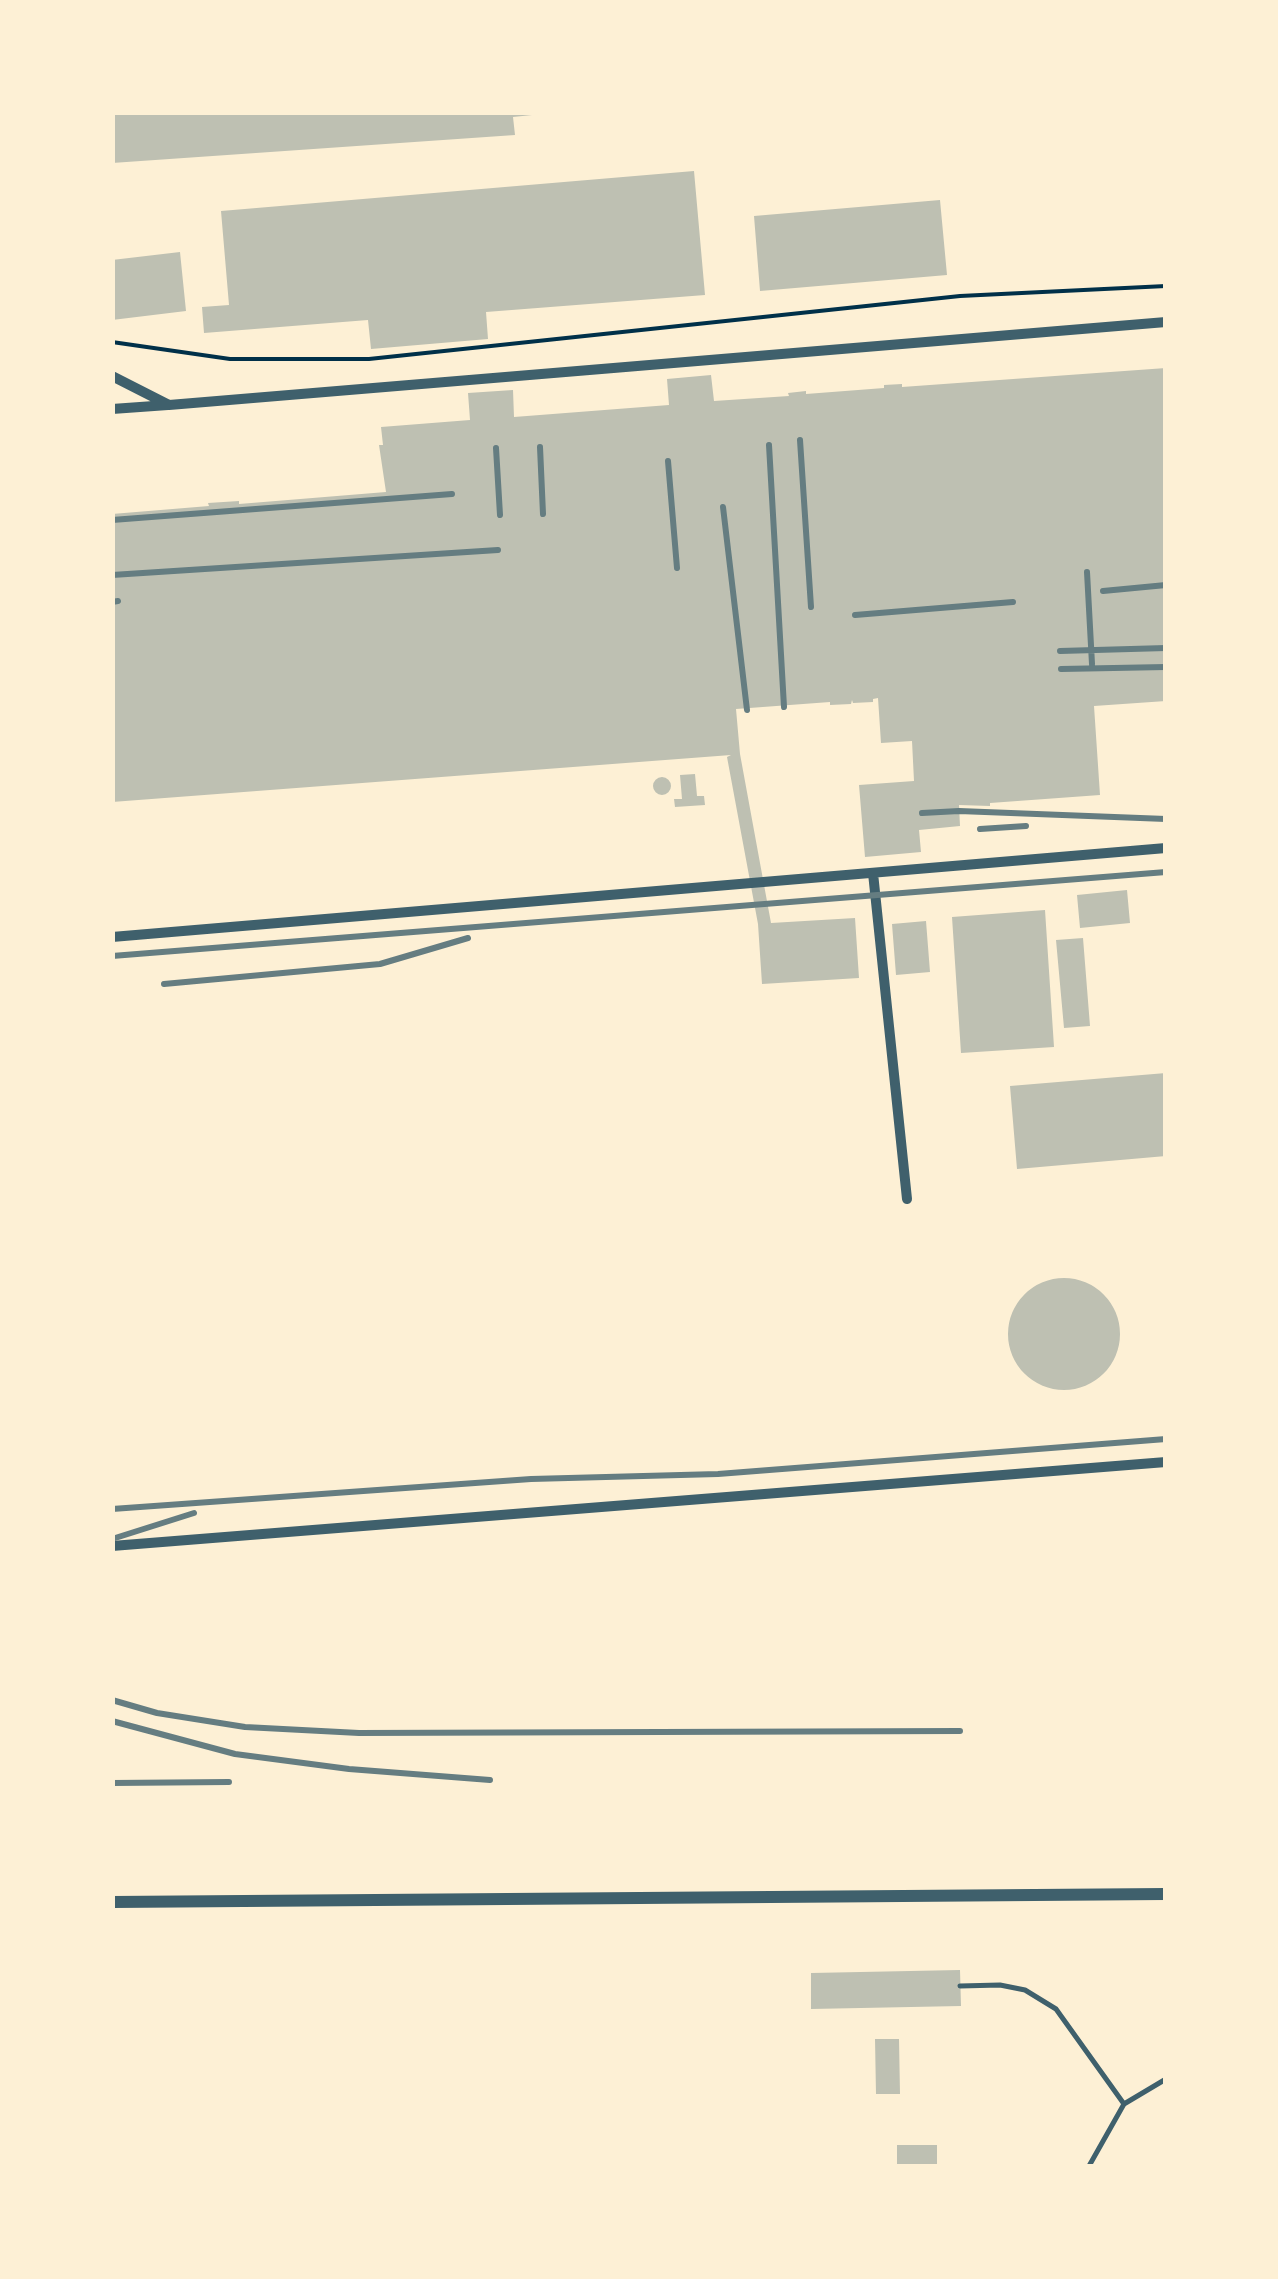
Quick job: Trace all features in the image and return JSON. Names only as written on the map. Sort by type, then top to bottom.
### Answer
[{"type":"street","points":[[112,409],[1166,322]]},
{"type":"street","points":[[112,376],[169,405]]},
{"type":"street","points":[[112,937],[1166,848]]},
{"type":"street","points":[[873,873],[906,1199]]},
{"type":"street","points":[[112,1546],[1166,1462]]},
{"type":"street","points":[[112,1902],[1166,1894]]},
{"type":"lane","points":[[960,1986],[1000,1985],[1025,1990],[1056,2008],[1124,2104]]},
{"type":"lane","points":[[1089,2166],[1124,2104],[1166,2079]]},
{"type":"path","points":[[112,342],[230,359],[370,359],[960,296],[1166,286]]},
{"type":"building","points":[[112,112],[532,115],[513,117],[515,135],[112,163]]},
{"type":"building","points":[[694,171],[705,295],[486,312],[488,339],[371,349],[368,320],[204,333],[202,307],[229,305],[221,211]]},
{"type":"building","points":[[940,200],[947,275],[760,291],[754,216]]},
{"type":"building","points":[[180,252],[186,311],[112,320],[112,260]]},
{"type":"building","points":[[1166,368],[1166,701],[1094,706],[1100,795],[990,806],[959,805],[960,826],[919,830],[921,852],[865,857],[859,785],[914,781],[912,741],[881,743],[878,698],[873,702],[852,700],[851,704],[736,709],[740,754],[771,923],[855,918],[859,978],[762,984],[758,924],[727,757],[731,755],[112,802],[112,514],[209,506],[208,503],[386,492],[379,445],[383,445],[381,427],[470,420],[468,393],[513,390],[514,417],[669,405],[667,379],[711,375],[714,401],[884,385],[902,387]]},
{"type":"building","points":[[695,774],[697,796],[704,796],[705,805],[675,807],[674,799],[682,799],[680,775]]},
{"type":"building","points":[[662,777],[669,779],[669,793],[662,795],[655,793],[653,786],[655,779]]},
{"type":"building","points":[[1127,890],[1130,923],[1080,928],[1077,895]]},
{"type":"building","points":[[1045,910],[1054,1047],[961,1053],[952,917]]},
{"type":"building","points":[[926,921],[930,972],[896,975],[892,924]]},
{"type":"building","points":[[1083,938],[1090,1026],[1064,1028],[1056,940]]},
{"type":"building","points":[[1166,1073],[1166,1156],[1017,1169],[1010,1086]]},
{"type":"building","points":[[1064,1278],[1085,1282],[1104,1294],[1116,1313],[1120,1334],[1116,1355],[1104,1374],[1085,1386],[1064,1390],[1043,1386],[1024,1374],[1012,1355],[1008,1334],[1012,1313],[1024,1294],[1043,1282]]},
{"type":"building","points":[[960,1970],[961,2006],[811,2009],[811,1973]]},
{"type":"building","points":[[875,2039],[899,2039],[900,2094],[876,2094]]},
{"type":"building","points":[[897,2145],[937,2145],[937,2166],[897,2166]]},
{"type":"railway","points":[[800,440],[811,607]]},
{"type":"railway","points":[[769,445],[784,707]]},
{"type":"railway","points":[[540,447],[543,514]]},
{"type":"railway","points":[[496,448],[500,515]]},
{"type":"railway","points":[[668,461],[677,568]]},
{"type":"railway","points":[[112,520],[452,494]]},
{"type":"railway","points":[[723,507],[747,710]]},
{"type":"railway","points":[[112,575],[498,550]]},
{"type":"railway","points":[[1087,572],[1092,664]]},
{"type":"railway","points":[[1103,591],[1166,585]]},
{"type":"railway","points":[[112,602],[118,601]]},
{"type":"railway","points":[[855,615],[1013,602]]},
{"type":"railway","points":[[1060,651],[1166,648]]},
{"type":"railway","points":[[1061,669],[1166,667]]},
{"type":"railway","points":[[922,813],[1166,819]]},
{"type":"railway","points":[[980,829],[1026,826]]},
{"type":"railway","points":[[112,956],[1166,872]]},
{"type":"railway","points":[[164,984],[380,964],[468,938]]},
{"type":"railway","points":[[112,1509],[531,1479],[718,1474],[1166,1439]]},
{"type":"railway","points":[[112,1539],[194,1513]]},
{"type":"railway","points":[[112,1700],[157,1713],[245,1727],[359,1733],[960,1731]]},
{"type":"railway","points":[[112,1721],[235,1754],[349,1769],[490,1780]]},
{"type":"railway","points":[[112,1783],[229,1782]]}]
